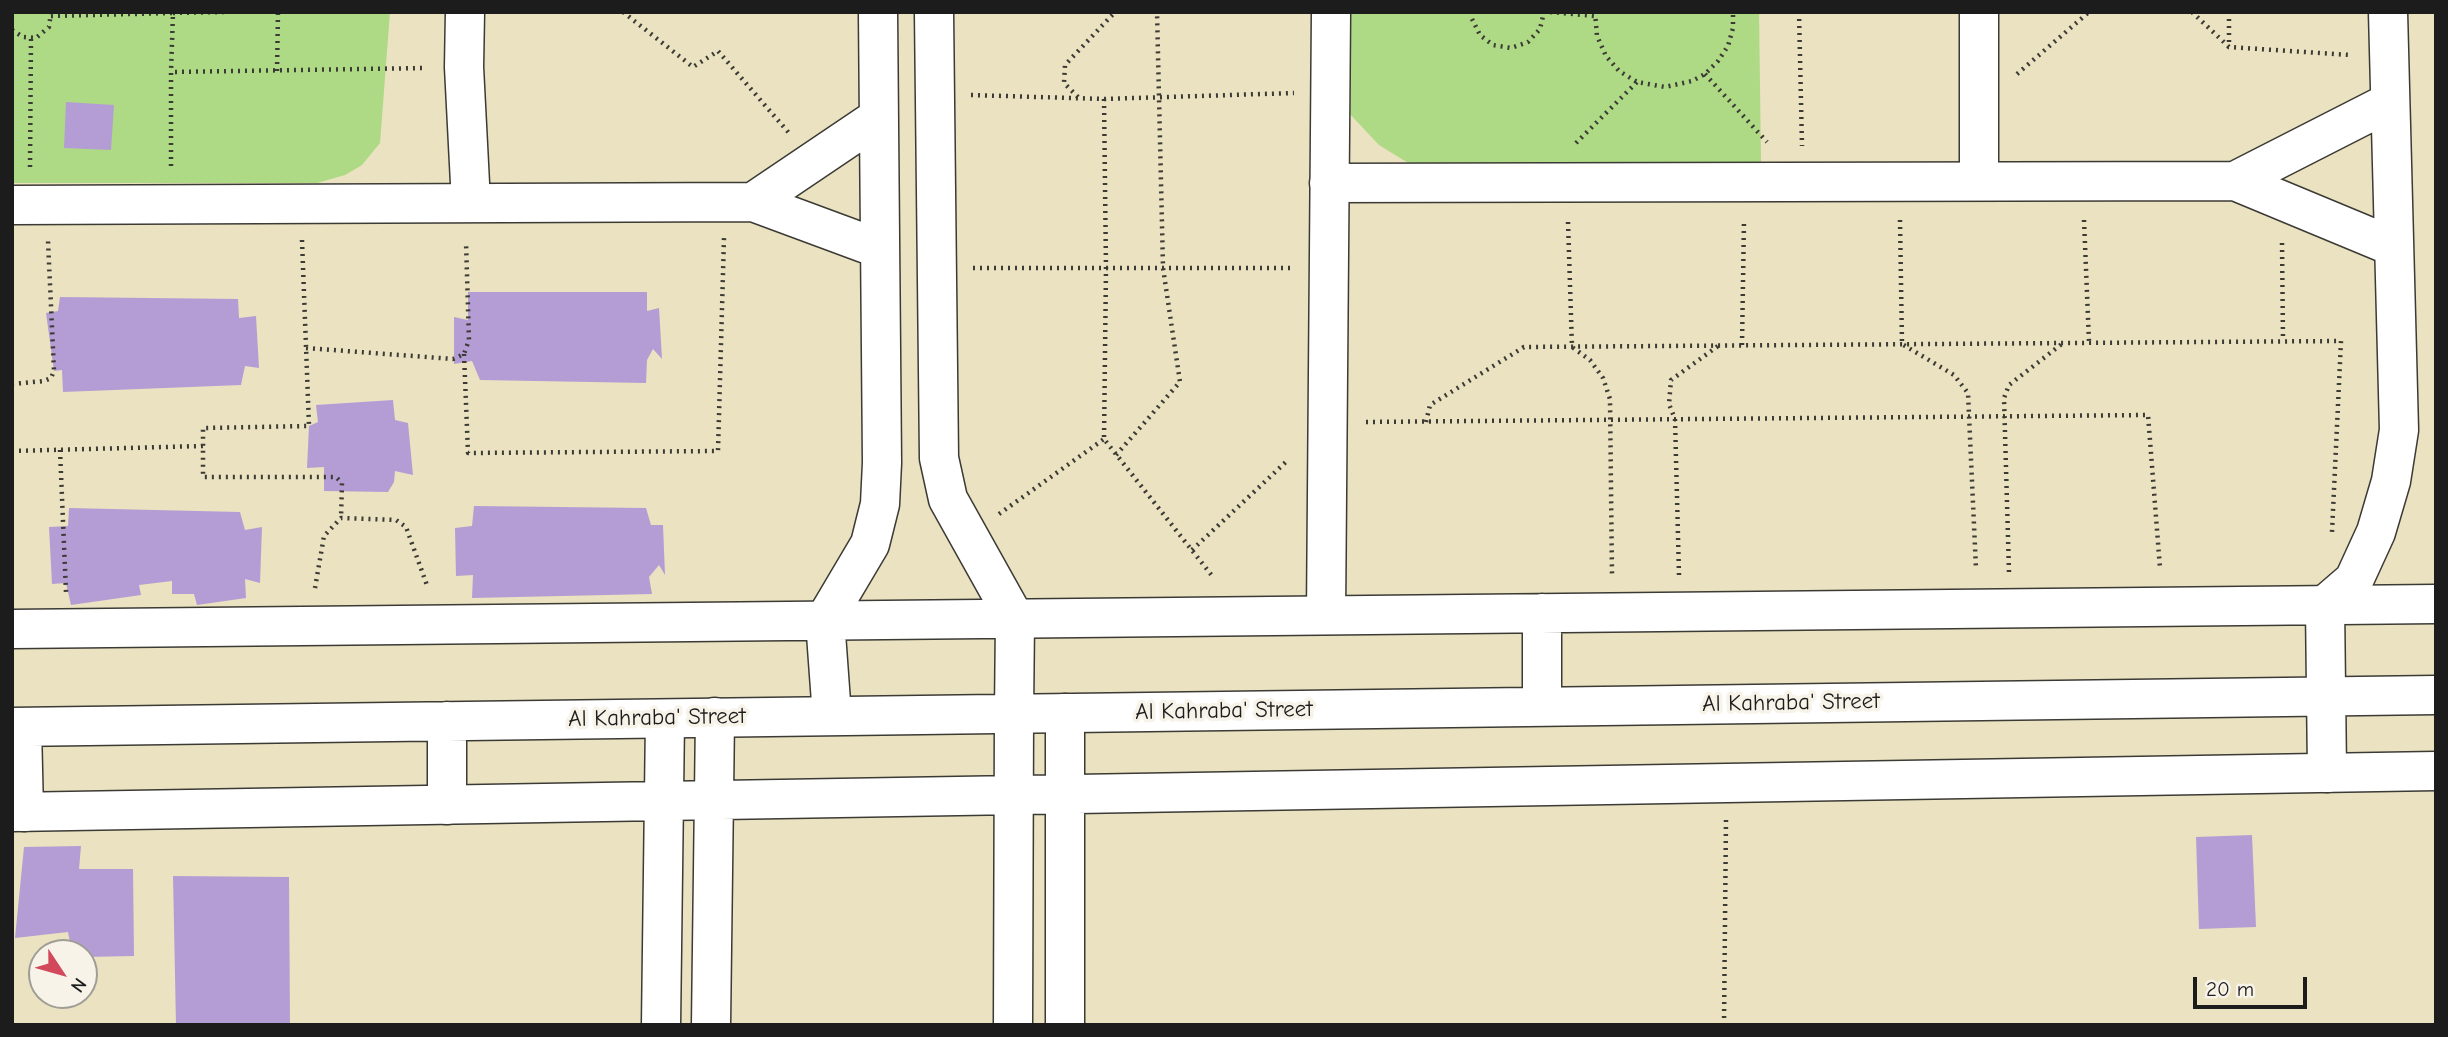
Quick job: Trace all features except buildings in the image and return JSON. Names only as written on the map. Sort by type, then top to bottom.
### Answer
[{"type":"street","points":[[465,12],[468,203]]},
{"type":"street","points":[[832,716],[825,621],[870,544],[880,504],[882,463],[878,12]]},
{"type":"street","points":[[934,12],[939,458],[948,499],[1015,619],[1013,1025]]},
{"type":"street","points":[[1326,615],[1331,12]]},
{"type":"street","points":[[1979,12],[1979,181]]},
{"type":"street","points":[[2327,773],[2325,605],[2354,580],[2376,532],[2392,481],[2399,430],[2388,12]]},
{"type":"street","points":[[2235,181],[2390,102]]},
{"type":"street","points":[[739,202],[814,161],[879,117]]},
{"type":"street","points":[[1329,183],[2235,181],[2394,247]]},
{"type":"street","points":[[29,204],[739,202],[880,249]]},
{"type":"street","points":[[12,629],[2436,604]]},
{"type":"street","points":[[1542,613],[1542,707]]},
{"type":"street","name":"Al Kahraba' Street","points":[[17,727],[2436,695]]},
{"type":"street","points":[[1065,713],[1065,1025]]},
{"type":"street","points":[[711,1025],[715,718]]},
{"type":"street","points":[[661,1025],[665,719]]},
{"type":"street","points":[[447,721],[447,805]]},
{"type":"street","points":[[17,727],[18,812],[2436,771]]},
{"type":"path","points":[[12,30],[17,35],[30,38],[46,32],[51,14],[225,12]]},
{"type":"path","points":[[277,71],[278,12]]},
{"type":"path","points":[[623,12],[693,67],[718,51],[814,161]]},
{"type":"path","points":[[1078,97],[1064,83],[1065,65],[1115,12]]},
{"type":"path","points":[[1116,455],[1180,383],[1163,268],[1157,12]]},
{"type":"path","points":[[1472,12],[1472,19],[1480,35],[1493,45],[1511,48],[1528,42],[1540,29],[1544,12]]},
{"type":"path","points":[[1550,12],[1595,14],[1597,36],[1605,56],[1619,71],[1637,82],[1665,87],[1679,86],[1705,74],[1718,61],[1728,46],[1733,28],[1733,12]]},
{"type":"path","points":[[1799,12],[1803,182]]},
{"type":"path","points":[[1979,107],[2089,12]]},
{"type":"path","points":[[2192,12],[2229,47],[2389,57]]},
{"type":"path","points":[[2229,12],[2229,47]]},
{"type":"path","points":[[171,204],[173,13]]},
{"type":"path","points":[[12,384],[51,379],[54,371],[29,204],[30,38]]},
{"type":"path","points":[[171,72],[464,67]]},
{"type":"path","points":[[1705,74],[1803,182]]},
{"type":"path","points":[[1612,613],[1610,399],[1603,378],[1590,359],[1572,347],[1552,182],[1637,82]]},
{"type":"path","points":[[935,95],[1104,99],[1330,93]]},
{"type":"path","points":[[1104,99],[1104,439],[1245,617]]},
{"type":"path","points":[[1899,181],[1902,344]]},
{"type":"path","points":[[2082,181],[2089,342]]},
{"type":"path","points":[[1742,345],[1745,182]]},
{"type":"path","points":[[2281,200],[2283,340]]},
{"type":"path","points":[[468,203],[469,340],[464,354],[468,453],[718,451],[739,202]]},
{"type":"path","points":[[301,204],[309,426],[203,428],[203,477],[336,477],[342,483],[341,519],[324,536],[308,626]]},
{"type":"path","points":[[937,268],[1329,268]]},
{"type":"path","points":[[1426,422],[1430,405],[1524,347],[2341,341],[2332,533]]},
{"type":"path","points":[[1994,608],[2004,398],[2009,385],[2064,342]]},
{"type":"path","points":[[1902,344],[1954,375],[1968,393],[1994,608]]},
{"type":"path","points":[[1680,612],[1675,419],[1669,404],[1671,380],[1719,346]]},
{"type":"path","points":[[306,348],[453,359],[464,354]]},
{"type":"path","points":[[1192,550],[1328,423],[2148,415],[2164,607]]},
{"type":"path","points":[[967,536],[1104,439]]},
{"type":"path","points":[[12,451],[203,446]]},
{"type":"path","points":[[60,450],[67,629]]},
{"type":"path","points":[[341,519],[396,520],[405,527],[411,537],[440,625]]},
{"type":"path","points":[[1724,1025],[1726,783]]},
{"type":"green space","points":[[12,12],[390,12],[380,143],[362,165],[345,175],[317,183],[12,183]]},
{"type":"green space","points":[[1350,12],[1759,12],[1761,163],[1792,181],[1418,169],[1379,145],[1349,113]]}]
